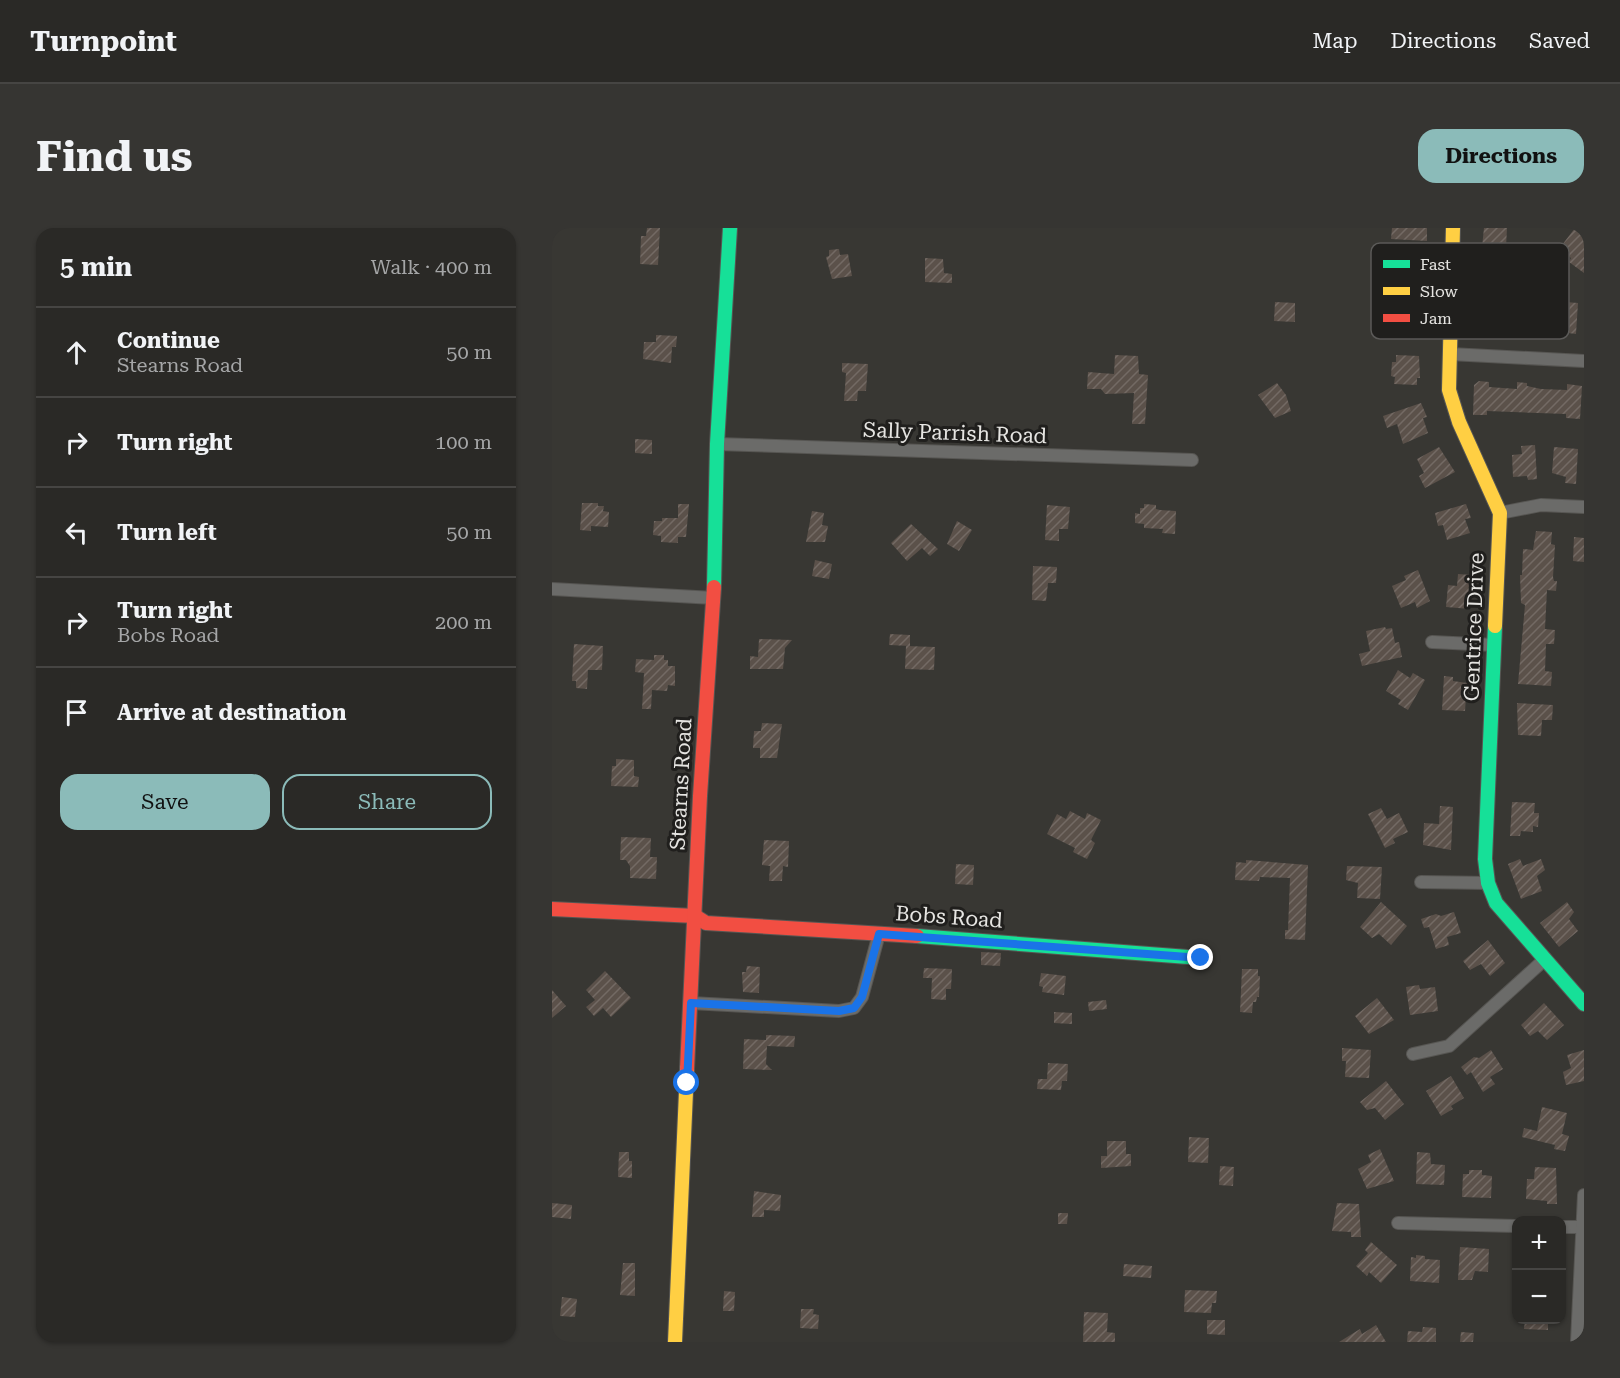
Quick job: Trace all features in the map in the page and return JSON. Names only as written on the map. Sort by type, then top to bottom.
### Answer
[{"type":"street","name":"Stearns Road","points":[[675,1342],[700,796],[714,598],[717,444],[730,228]]},
{"type":"street","name":"Gentrice Drive","points":[[1453,228],[1453,243]]},
{"type":"street","name":"Gentrice Drive","points":[[1450,339],[1449,390],[1453,411],[1491,489],[1500,513],[1485,859],[1488,883],[1496,903],[1584,1004]]},
{"type":"street","points":[[1450,354],[1584,361]]},
{"type":"street","name":"Sally Parrish Road","points":[[717,444],[1192,460]]},
{"type":"street","points":[[1500,513],[1541,505],[1584,507]]},
{"type":"street","points":[[552,589],[714,598]]},
{"type":"street","points":[[1432,642],[1494,645]]},
{"type":"street","points":[[1420,882],[1488,883]]},
{"type":"street","name":"Bobs Road","points":[[552,909],[695,916],[706,923],[1201,958]]},
{"type":"street","points":[[691,1003],[839,1011],[854,1008],[862,997],[879,934]]},
{"type":"street","points":[[1413,1054],[1449,1046],[1545,960]]},
{"type":"street","points":[[1577,1342],[1584,1195]]},
{"type":"street","points":[[1398,1223],[1512,1226]]},
{"type":"street","points":[[1566,1227],[1583,1227]]},
{"type":"building","points":[[647,228],[660,228],[658,265],[640,264],[641,236],[646,236]]},
{"type":"building","points":[[1392,228],[1427,228],[1427,241],[1391,239]]},
{"type":"building","points":[[1484,228],[1507,228],[1506,243],[1482,243]]},
{"type":"building","points":[[1575,228],[1584,233],[1584,273],[1569,262],[1571,258],[1569,243],[1564,243]]},
{"type":"building","points":[[839,249],[840,255],[848,254],[852,276],[832,279],[826,257],[829,256],[829,250]]},
{"type":"building","points":[[925,258],[943,259],[944,273],[952,274],[952,283],[925,282]]},
{"type":"building","points":[[1275,302],[1295,303],[1295,322],[1274,321]]},
{"type":"building","points":[[1569,302],[1578,303],[1576,334],[1569,333]]},
{"type":"building","points":[[656,335],[677,336],[676,347],[672,347],[671,363],[643,359],[644,342],[656,342]]},
{"type":"building","points":[[1115,355],[1138,356],[1139,374],[1148,375],[1145,424],[1132,424],[1134,393],[1105,394],[1101,389],[1087,389],[1088,372],[1114,374]]},
{"type":"building","points":[[1396,355],[1419,356],[1420,378],[1417,378],[1417,385],[1394,384],[1395,377],[1391,376],[1392,362],[1396,362]]},
{"type":"building","points":[[842,363],[868,364],[866,391],[858,391],[857,401],[844,401],[846,373],[842,372]]},
{"type":"building","points":[[1479,381],[1489,382],[1489,387],[1517,389],[1517,382],[1527,383],[1527,386],[1541,389],[1567,390],[1567,384],[1582,386],[1580,419],[1566,418],[1566,414],[1487,411],[1487,415],[1473,415],[1474,385]]},
{"type":"building","points":[[1277,383],[1286,395],[1291,411],[1275,418],[1258,395]]},
{"type":"building","points":[[1421,403],[1427,417],[1423,418],[1428,433],[1403,444],[1397,424],[1387,428],[1383,416]]},
{"type":"building","points":[[635,439],[652,440],[652,454],[635,453]]},
{"type":"building","points":[[1535,445],[1537,479],[1528,480],[1527,476],[1513,477],[1512,455],[1522,454],[1521,446]]},
{"type":"building","points":[[1439,447],[1455,472],[1425,488],[1419,476],[1424,473],[1417,459]]},
{"type":"building","points":[[1554,447],[1578,449],[1576,484],[1565,483],[1566,477],[1552,473]]},
{"type":"building","points":[[582,503],[598,503],[598,506],[604,506],[603,511],[609,512],[608,527],[591,526],[591,531],[580,530]]},
{"type":"building","points":[[678,504],[689,504],[686,537],[678,537],[678,543],[661,542],[661,536],[653,535],[654,521],[662,521],[662,518],[678,518]]},
{"type":"building","points":[[1144,504],[1156,505],[1156,509],[1160,510],[1176,511],[1175,534],[1162,533],[1163,529],[1144,528],[1144,524],[1135,523],[1135,513],[1140,514],[1140,508],[1144,508]]},
{"type":"building","points":[[1466,504],[1471,518],[1465,519],[1470,533],[1447,540],[1443,525],[1438,526],[1435,513]]},
{"type":"building","points":[[1047,505],[1070,507],[1068,529],[1059,529],[1059,541],[1045,540]]},
{"type":"building","points":[[812,511],[824,513],[822,525],[828,526],[825,542],[806,542]]},
{"type":"building","points":[[957,521],[972,530],[959,551],[947,544]]},
{"type":"building","points":[[911,524],[938,549],[930,556],[922,548],[907,561],[891,543]]},
{"type":"building","points":[[1536,531],[1552,532],[1551,544],[1555,545],[1553,577],[1554,581],[1557,581],[1556,591],[1547,590],[1545,629],[1555,630],[1554,644],[1546,644],[1545,671],[1552,672],[1551,686],[1518,684],[1525,605],[1521,603],[1520,575],[1522,575],[1523,549],[1533,550]]},
{"type":"building","points":[[1574,537],[1584,538],[1584,562],[1573,561]]},
{"type":"building","points":[[815,560],[832,564],[829,579],[812,576]]},
{"type":"building","points":[[1033,566],[1057,567],[1056,583],[1048,583],[1046,601],[1032,600]]},
{"type":"building","points":[[1418,570],[1430,601],[1417,608],[1415,602],[1401,608],[1392,586],[1406,580],[1404,576]]},
{"type":"building","points":[[1458,574],[1472,575],[1470,609],[1446,607],[1448,585],[1457,586]]},
{"type":"building","points":[[1385,627],[1386,629],[1392,628],[1395,643],[1399,642],[1402,657],[1362,666],[1359,654],[1370,651],[1366,631]]},
{"type":"building","points":[[890,634],[910,635],[910,646],[889,645]]},
{"type":"building","points":[[759,639],[792,640],[785,648],[783,669],[750,669],[750,656],[758,657]]},
{"type":"building","points":[[574,644],[603,646],[602,670],[588,670],[587,689],[576,688],[576,681],[572,681]]},
{"type":"building","points":[[906,646],[935,647],[934,670],[905,669]]},
{"type":"building","points":[[654,655],[664,655],[664,660],[668,660],[668,666],[675,666],[675,686],[668,685],[667,691],[652,690],[651,709],[642,709],[644,673],[635,672],[636,659],[654,660]]},
{"type":"building","points":[[1398,670],[1410,678],[1413,673],[1425,680],[1408,710],[1398,704],[1401,700],[1386,691]]},
{"type":"building","points":[[1444,676],[1453,677],[1453,681],[1467,683],[1465,711],[1442,710]]},
{"type":"building","points":[[1517,703],[1553,705],[1552,720],[1542,720],[1541,736],[1518,735]]},
{"type":"building","points":[[762,723],[782,724],[777,758],[760,758],[760,748],[753,748],[754,731],[761,731]]},
{"type":"building","points":[[616,759],[634,760],[634,776],[639,777],[638,787],[611,786],[612,766],[616,766]]},
{"type":"building","points":[[1512,802],[1535,803],[1534,813],[1539,813],[1538,827],[1533,826],[1533,832],[1521,831],[1520,836],[1510,836]]},
{"type":"building","points":[[1440,806],[1453,807],[1451,850],[1423,845],[1424,823],[1439,824]]},
{"type":"building","points":[[1381,808],[1387,819],[1399,813],[1408,832],[1393,839],[1395,843],[1385,848],[1368,814]]},
{"type":"building","points":[[1070,811],[1085,819],[1087,813],[1101,820],[1091,840],[1095,843],[1087,859],[1073,852],[1075,848],[1047,834],[1057,814],[1066,819]]},
{"type":"building","points":[[621,837],[651,838],[650,857],[657,857],[656,879],[630,878],[630,866],[626,860],[620,860]]},
{"type":"building","points":[[764,840],[789,841],[788,867],[783,866],[782,881],[769,881],[770,866],[762,865]]},
{"type":"building","points":[[1520,859],[1523,866],[1541,859],[1545,870],[1537,876],[1542,891],[1521,899],[1508,864]]},
{"type":"building","points":[[1246,860],[1308,865],[1305,940],[1285,939],[1285,930],[1288,930],[1290,878],[1260,877],[1259,881],[1235,880],[1236,862],[1246,863]]},
{"type":"building","points":[[956,864],[974,865],[973,885],[955,884]]},
{"type":"building","points":[[1347,866],[1382,867],[1380,899],[1357,898],[1358,883],[1346,880]]},
{"type":"building","points":[[1381,902],[1407,926],[1391,945],[1379,934],[1372,938],[1360,927]]},
{"type":"building","points":[[1567,902],[1574,912],[1569,919],[1578,931],[1559,947],[1540,923]]},
{"type":"building","points":[[1454,912],[1461,933],[1447,937],[1449,945],[1436,949],[1429,927],[1424,928],[1421,919]]},
{"type":"building","points":[[1488,940],[1505,963],[1490,976],[1481,964],[1470,970],[1463,961]]},
{"type":"building","points":[[981,952],[1001,953],[1000,966],[981,965]]},
{"type":"building","points":[[747,966],[760,967],[759,993],[743,992],[742,972],[746,972]]},
{"type":"building","points":[[924,968],[952,969],[951,989],[946,989],[946,1000],[931,999],[932,978],[923,978]]},
{"type":"building","points":[[1242,969],[1258,969],[1258,976],[1260,976],[1259,997],[1256,1002],[1253,1002],[1252,1013],[1240,1012]]},
{"type":"building","points":[[605,971],[631,998],[611,1017],[603,1008],[594,1016],[586,1007],[595,1000],[586,990]]},
{"type":"building","points":[[1041,973],[1066,976],[1064,995],[1042,992],[1043,987],[1039,986]]},
{"type":"building","points":[[1419,985],[1420,989],[1435,987],[1438,1011],[1410,1015],[1406,987]]},
{"type":"building","points":[[552,990],[566,1006],[552,1018]]},
{"type":"building","points":[[1377,998],[1394,1020],[1369,1034],[1355,1016]]},
{"type":"building","points":[[1106,1000],[1107,1009],[1089,1011],[1088,1002]]},
{"type":"building","points":[[1544,1003],[1564,1025],[1547,1040],[1538,1031],[1530,1036],[1521,1025]]},
{"type":"building","points":[[1054,1012],[1072,1013],[1072,1024],[1054,1023]]},
{"type":"building","points":[[766,1035],[795,1036],[794,1047],[767,1046],[766,1064],[772,1070],[743,1069],[744,1039],[766,1040]]},
{"type":"building","points":[[1342,1048],[1371,1050],[1369,1078],[1345,1077],[1346,1061],[1342,1061]]},
{"type":"building","points":[[1491,1050],[1503,1069],[1490,1077],[1495,1084],[1483,1092],[1471,1072],[1467,1075],[1461,1067],[1474,1057],[1479,1058]]},
{"type":"building","points":[[1584,1050],[1584,1081],[1566,1085],[1563,1072],[1571,1068],[1567,1055]]},
{"type":"building","points":[[1048,1063],[1068,1064],[1067,1081],[1062,1081],[1061,1090],[1037,1089],[1038,1079],[1047,1079]]},
{"type":"building","points":[[1451,1076],[1464,1098],[1451,1106],[1453,1109],[1441,1116],[1426,1091]]},
{"type":"building","points":[[1386,1081],[1404,1104],[1385,1120],[1375,1108],[1367,1110],[1360,1102]]},
{"type":"building","points":[[1542,1107],[1567,1113],[1562,1134],[1569,1136],[1565,1151],[1554,1149],[1555,1145],[1522,1137],[1524,1128],[1537,1131]]},
{"type":"building","points":[[1189,1137],[1209,1138],[1208,1163],[1188,1162]]},
{"type":"building","points":[[1107,1141],[1126,1141],[1126,1154],[1131,1154],[1131,1166],[1101,1168],[1101,1156],[1107,1156]]},
{"type":"building","points":[[1380,1149],[1394,1181],[1367,1189],[1358,1169],[1371,1162],[1368,1155]]},
{"type":"building","points":[[619,1152],[629,1152],[629,1161],[632,1161],[632,1178],[618,1177]]},
{"type":"building","points":[[1417,1152],[1430,1153],[1431,1164],[1445,1165],[1444,1185],[1416,1184]]},
{"type":"building","points":[[1220,1166],[1234,1167],[1233,1186],[1219,1185]]},
{"type":"building","points":[[1535,1167],[1556,1168],[1557,1204],[1526,1199],[1527,1179],[1534,1179]]},
{"type":"building","points":[[1469,1170],[1482,1170],[1482,1175],[1492,1176],[1491,1198],[1462,1197],[1463,1174],[1469,1174]]},
{"type":"building","points":[[754,1191],[781,1195],[780,1211],[764,1210],[764,1217],[752,1217]]},
{"type":"building","points":[[552,1203],[572,1205],[571,1219],[552,1217]]},
{"type":"building","points":[[1337,1203],[1359,1204],[1361,1237],[1351,1237],[1351,1232],[1332,1231]]},
{"type":"building","points":[[1058,1213],[1068,1213],[1067,1224],[1058,1224]]},
{"type":"building","points":[[1371,1242],[1397,1265],[1381,1283],[1369,1272],[1367,1276],[1356,1266],[1368,1253],[1365,1250]]},
{"type":"building","points":[[1460,1247],[1489,1249],[1488,1272],[1475,1271],[1472,1280],[1458,1280]]},
{"type":"building","points":[[1416,1255],[1425,1256],[1425,1259],[1440,1260],[1439,1283],[1410,1281],[1411,1257],[1416,1258]]},
{"type":"building","points":[[623,1263],[635,1263],[635,1296],[620,1295]]},
{"type":"building","points":[[1124,1264],[1152,1266],[1151,1278],[1123,1276]]},
{"type":"building","points":[[1185,1290],[1217,1291],[1216,1303],[1212,1303],[1211,1313],[1184,1312]]},
{"type":"building","points":[[724,1291],[735,1292],[734,1311],[723,1311]]},
{"type":"building","points":[[562,1297],[577,1299],[575,1317],[560,1316]]},
{"type":"building","points":[[801,1309],[814,1309],[813,1314],[819,1315],[818,1329],[800,1328]]},
{"type":"building","points":[[1084,1312],[1108,1313],[1107,1332],[1115,1333],[1115,1342],[1083,1342]]},
{"type":"building","points":[[1207,1320],[1225,1320],[1225,1335],[1207,1334]]},
{"type":"building","points":[[1525,1324],[1548,1324],[1548,1330],[1524,1329]]},
{"type":"building","points":[[1376,1325],[1386,1342],[1339,1342],[1360,1329],[1362,1334]]},
{"type":"building","points":[[1423,1327],[1436,1328],[1436,1342],[1407,1342],[1408,1331],[1422,1332]]},
{"type":"building","points":[[1461,1332],[1474,1333],[1473,1342],[1460,1342]]},
{"type":"traffic: fast","points":[[714,587],[717,444],[730,228]]},
{"type":"traffic: fast","points":[[1495,626],[1485,859],[1488,883],[1496,903],[1584,1004]]},
{"type":"traffic: fast","points":[[917,936],[1201,958]]},
{"type":"traffic: slow","points":[[1453,228],[1453,243]]},
{"type":"traffic: slow","points":[[1450,339],[1449,390],[1459,422],[1500,513],[1495,626]]},
{"type":"traffic: slow","points":[[675,1342],[687,1069]]},
{"type":"traffic: jam","points":[[687,1069],[700,796],[714,587]]},
{"type":"traffic: jam","points":[[552,909],[695,916],[706,923],[917,936]]},
{"type":"route","points":[[687,1083],[691,1003],[839,1011],[854,1008],[862,997],[879,934],[1011,942],[1201,958]]}]
